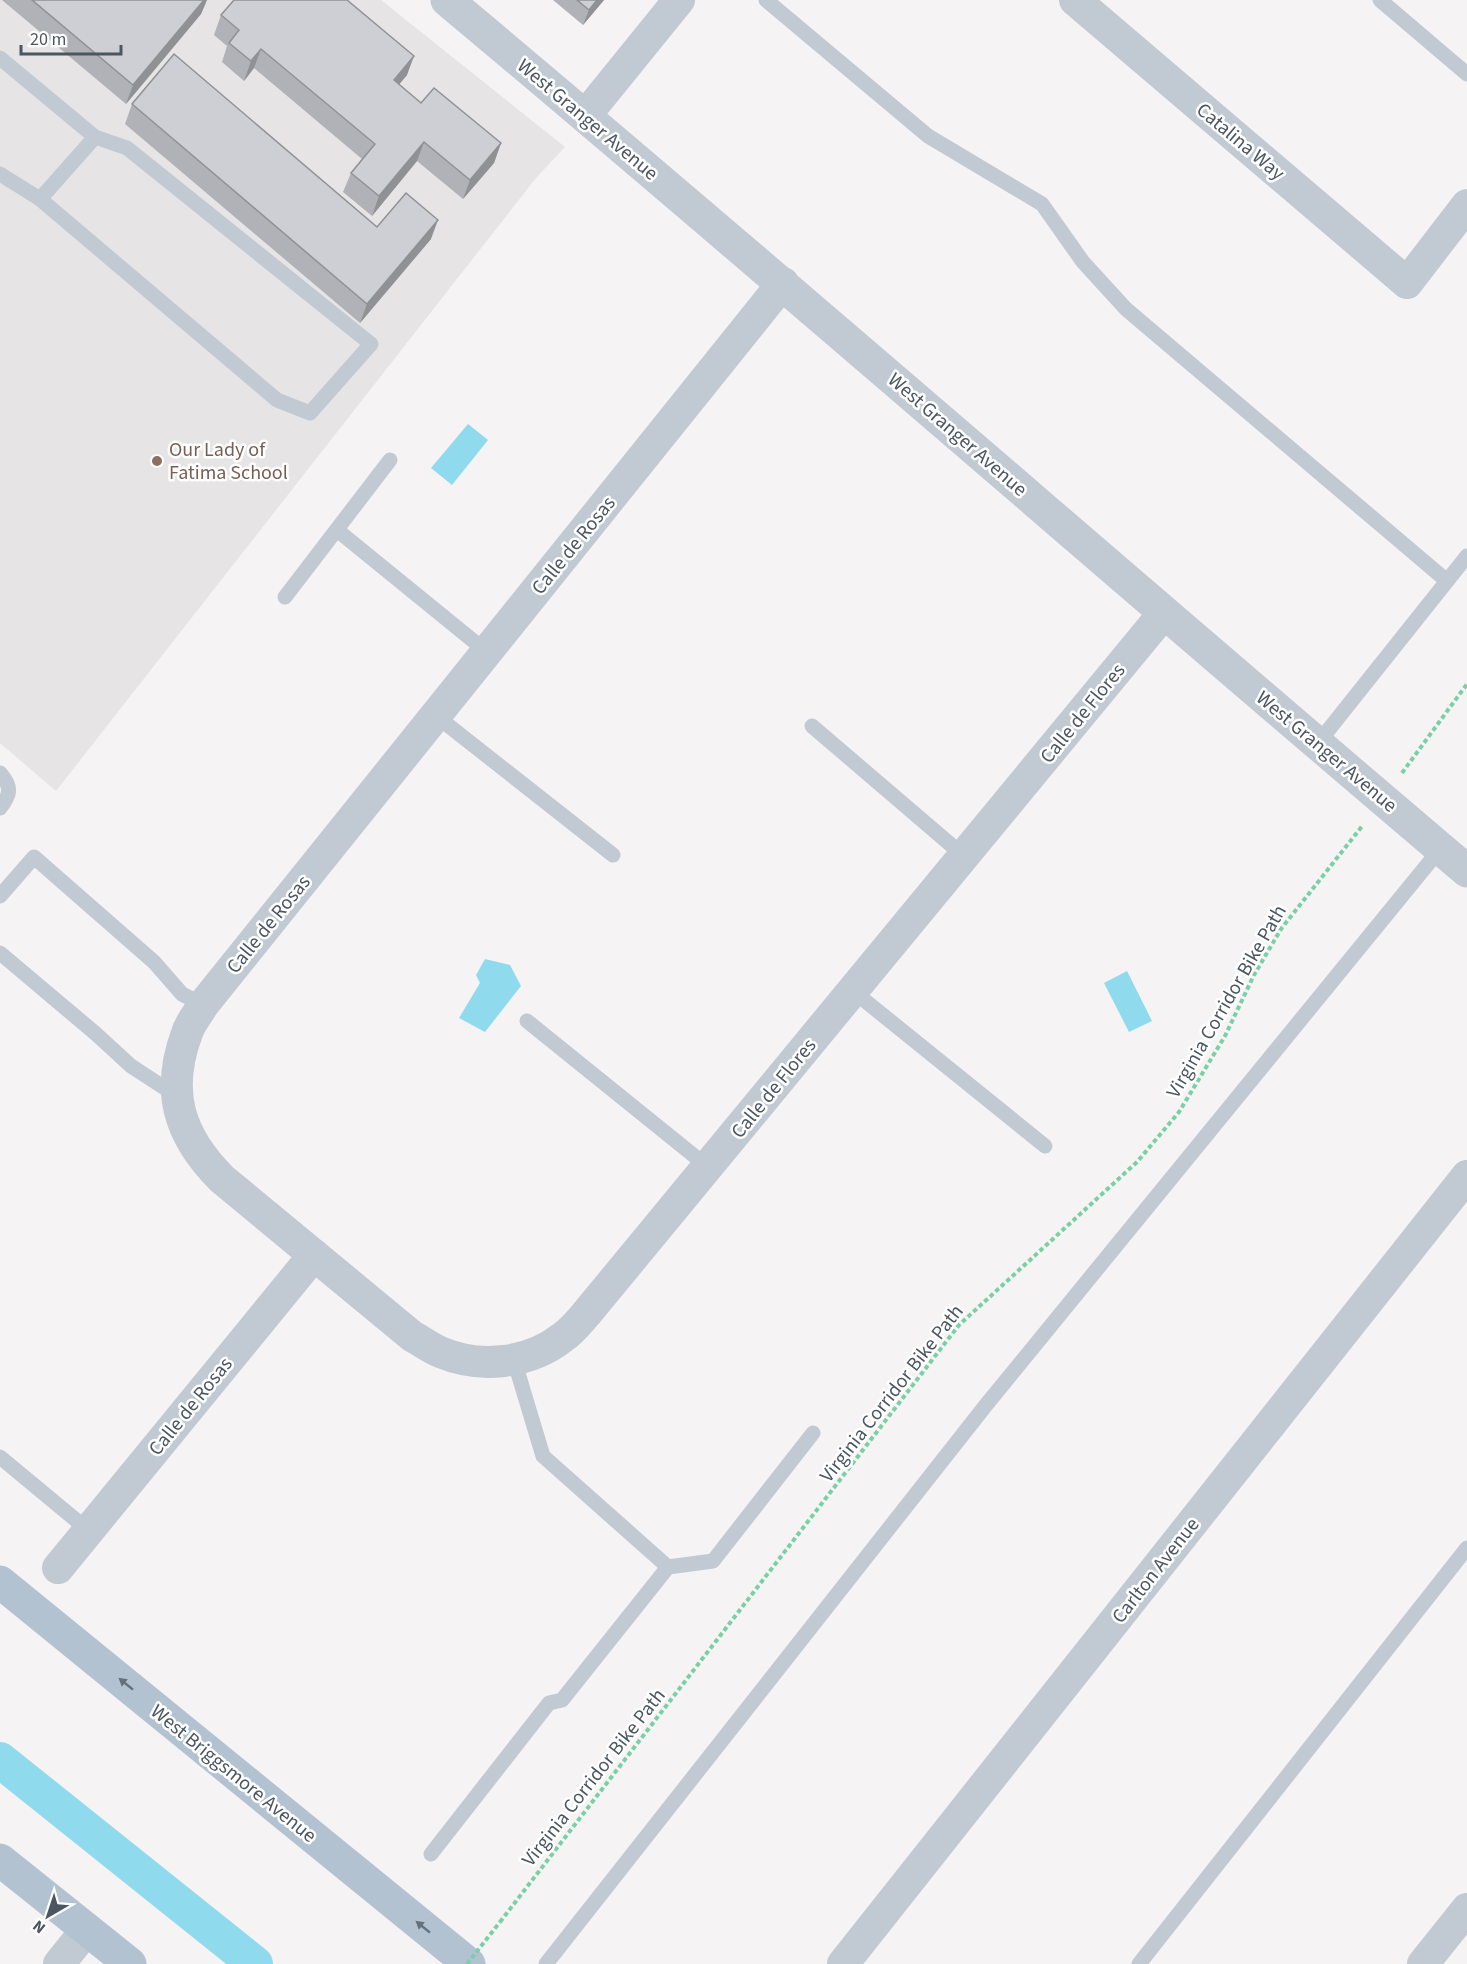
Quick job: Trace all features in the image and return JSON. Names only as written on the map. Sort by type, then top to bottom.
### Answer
[{"type":"main road","name":"West Briggsmore Avenue","points":[[0,1582],[468,1964]]},
{"type":"main road","points":[[0,1860],[130,1964]]},
{"type":"street","name":"West Granger Avenue","points":[[447,0],[783,283],[1164,613],[1467,871]]},
{"type":"street","points":[[585,116],[679,0]]},
{"type":"street","name":"Catalina Way","points":[[1075,0],[1407,283],[1467,205]]},
{"type":"street","name":"Calle de Rosas","points":[[58,1568],[314,1255],[222,1179],[195,1149],[183,1126],[177,1096],[177,1068],[187,1031],[203,1005],[783,283]]},
{"type":"street","name":"Calle de Flores","points":[[314,1255],[412,1336],[437,1352],[456,1358],[488,1362],[513,1360],[543,1351],[564,1337],[586,1314],[708,1167],[1164,613]]},
{"type":"street","name":"Carlton Avenue","points":[[843,1964],[1467,1176]]},
{"type":"street","points":[[1424,1964],[1467,1909]]},
{"type":"street","points":[[59,1964],[87,1929]]},
{"type":"lane","points":[[765,0],[928,136],[1042,204],[1083,262],[1126,309],[1447,581]]},
{"type":"lane","points":[[1380,0],[1467,74]]},
{"type":"lane","points":[[0,58],[95,137],[127,148],[371,344],[310,413],[277,400],[40,199],[0,174]]},
{"type":"lane","points":[[40,199],[95,137]]},
{"type":"lane","points":[[285,597],[390,460]]},
{"type":"lane","points":[[337,530],[487,652]]},
{"type":"lane","points":[[1318,743],[1467,556]]},
{"type":"lane","points":[[435,716],[613,855]]},
{"type":"lane","points":[[812,726],[964,855]]},
{"type":"lane","points":[[0,773],[8,783],[9,793],[0,808]]},
{"type":"lane","points":[[546,1964],[986,1405],[1441,848]]},
{"type":"lane","points":[[0,897],[34,857],[154,962],[182,994],[203,1005]]},
{"type":"lane","points":[[0,953],[130,1066],[177,1096]]},
{"type":"lane","points":[[853,991],[1045,1146]]},
{"type":"lane","points":[[527,1021],[708,1167]]},
{"type":"lane","points":[[513,1360],[543,1456],[668,1567]]},
{"type":"lane","points":[[431,1854],[549,1703],[562,1700],[668,1567],[713,1561],[813,1434]]},
{"type":"lane","points":[[0,1457],[88,1530]]},
{"type":"lane","points":[[1139,1964],[1467,1548]]},
{"type":"path","points":[[1401,774],[1467,684]]},
{"type":"path","name":"Virginia Corridor Bike Path","points":[[468,1964],[959,1325],[1137,1162],[1179,1112],[1225,1036],[1254,975],[1281,928],[1365,823]]},
{"type":"shaded area","name":"Our Lady of Fatima School","points":[[0,0],[381,0],[565,147],[536,178],[56,791],[0,743]]},
{"type":"water","points":[[468,424],[488,440],[452,485],[431,468]]},
{"type":"water","points":[[485,959],[510,965],[521,986],[485,1032],[459,1018],[480,983],[476,975]]},
{"type":"water","points":[[1127,971],[1152,1021],[1129,1032],[1104,983]]},
{"type":"building","points":[[32,0],[204,0],[133,85]]},
{"type":"building","points":[[234,0],[347,0],[414,56],[394,80],[421,103],[434,88],[501,143],[470,180],[424,142],[379,196],[351,173],[375,144],[261,49],[251,61],[229,43],[239,30],[221,15]]},
{"type":"building","points":[[577,0],[597,0],[589,10]]},
{"type":"building","points":[[174,54],[377,227],[406,193],[438,220],[367,304],[132,104]]},
{"type":"waterway","points":[[0,1760],[255,1964]]},
{"type":"place","name":"Our Lady of Fatima School","points":[[157,461]]}]
